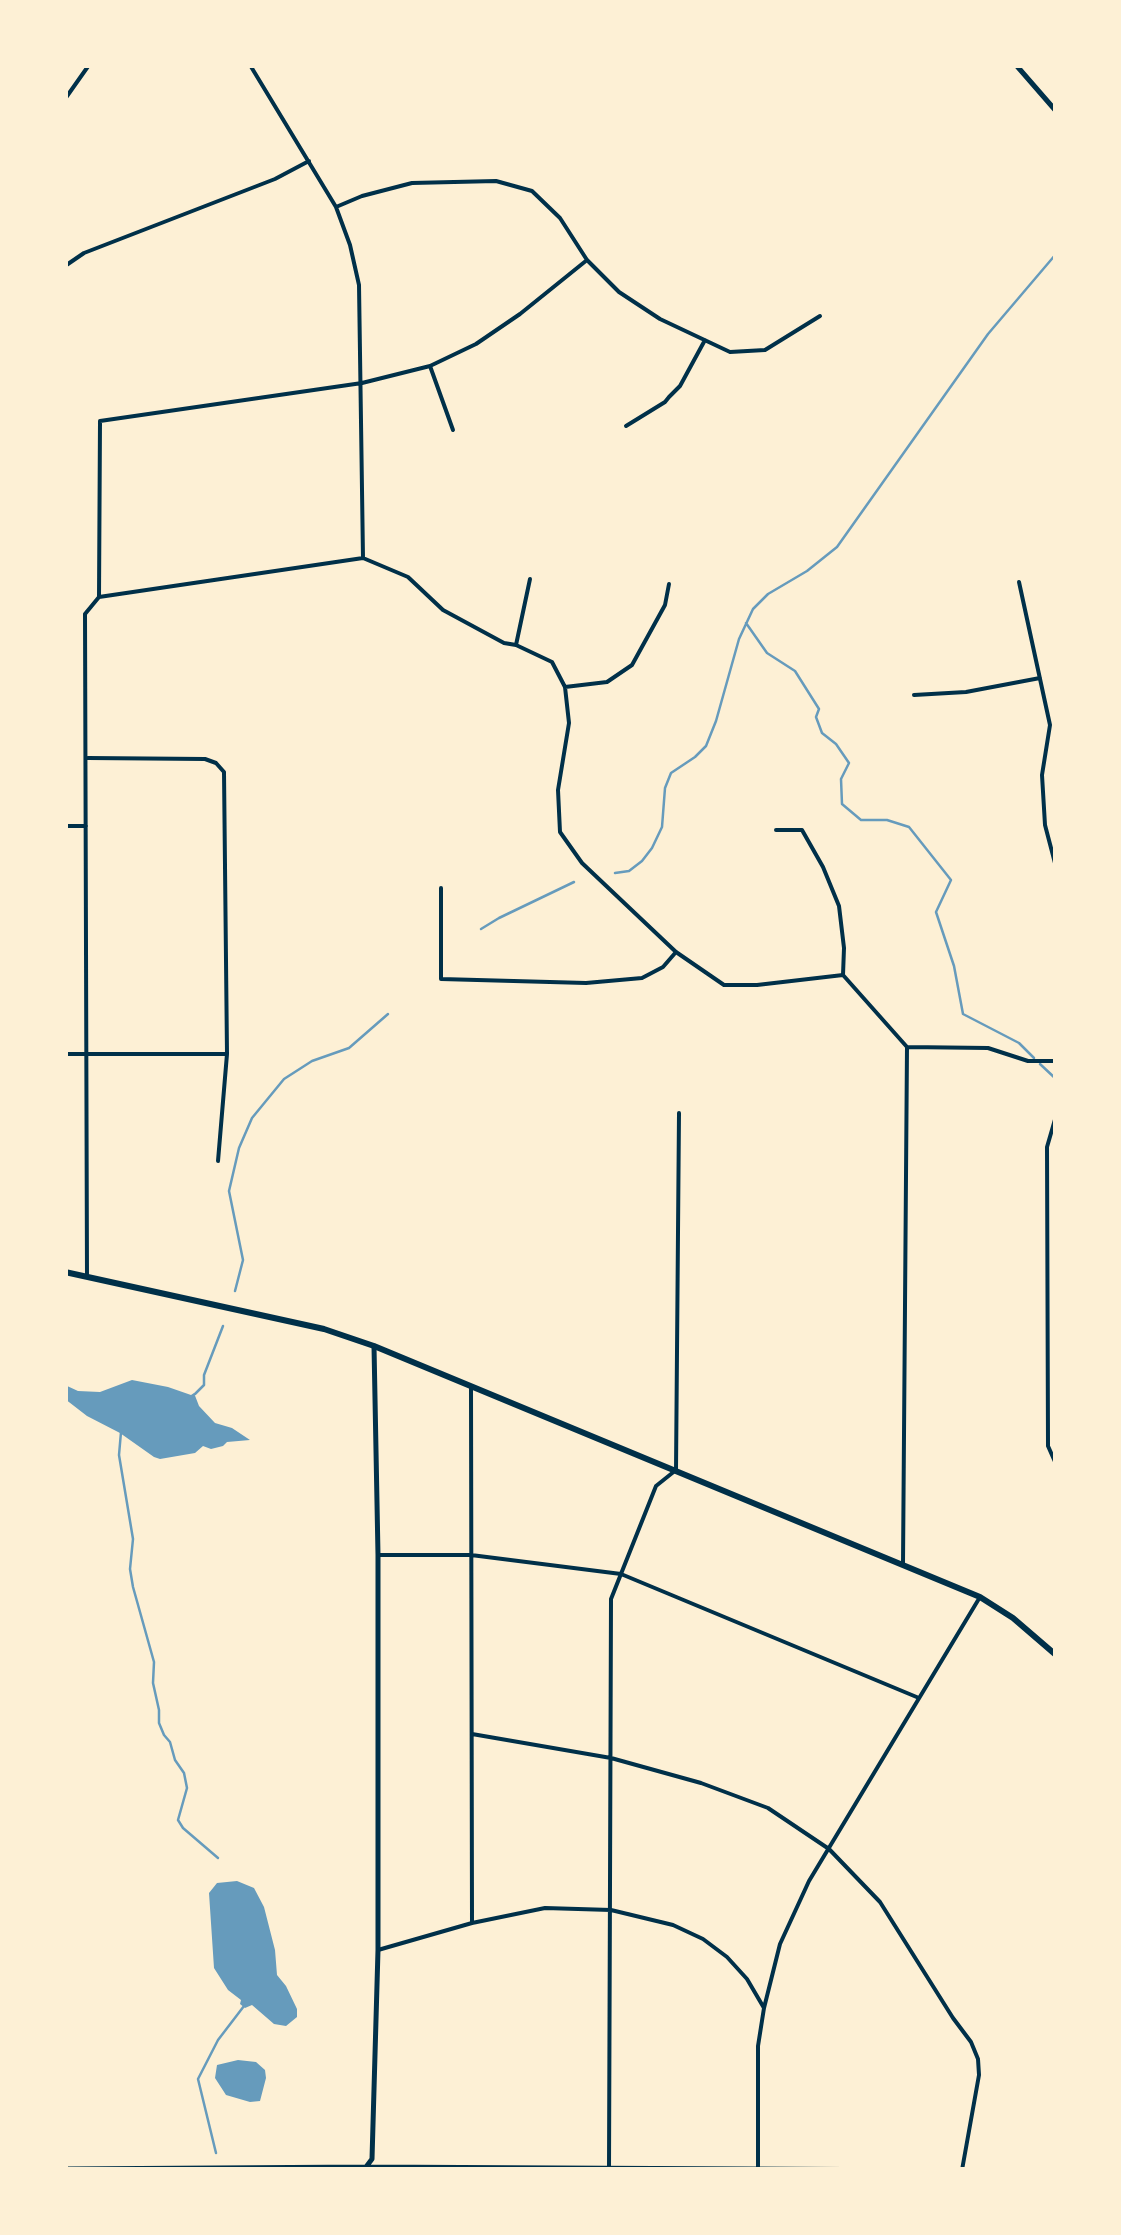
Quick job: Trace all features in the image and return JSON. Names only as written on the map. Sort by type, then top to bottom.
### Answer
[{"type":"main road","points":[[65,1272],[308,1326],[374,1346],[980,1597],[1013,1618],[1056,1655]]},
{"type":"street","points":[[65,98],[89,65]]},
{"type":"street","points":[[250,65],[336,207],[350,245],[359,285],[363,558]]},
{"type":"street","points":[[1016,65],[1056,111]]},
{"type":"street","points":[[65,266],[84,253],[275,178],[308,161]]},
{"type":"street","points":[[336,207],[412,183],[496,181],[532,191],[560,218],[587,260],[618,292],[660,319],[730,352],[765,350],[820,316]]},
{"type":"street","points":[[87,1277],[86,614],[99,597],[100,422],[362,383],[430,366],[476,344],[587,260]]},
{"type":"street","points":[[626,426],[664,402],[680,386],[704,340]]},
{"type":"street","points":[[430,366],[452,430]]},
{"type":"street","points":[[99,597],[363,558],[408,577],[443,610],[552,662],[565,687],[570,723],[558,790],[560,832],[582,863],[676,952],[724,985],[757,986],[844,975]]},
{"type":"street","points":[[516,645],[530,579]]},
{"type":"street","points":[[1019,582],[1053,723],[1042,775],[1045,826],[1056,866]]},
{"type":"street","points":[[565,687],[608,682],[632,665],[665,605],[669,584]]},
{"type":"street","points":[[914,696],[966,692],[1040,678]]},
{"type":"street","points":[[86,758],[205,759],[224,772],[227,1054],[218,1161]]},
{"type":"street","points":[[65,826],[86,826]]},
{"type":"street","points":[[776,830],[802,830],[839,906],[844,975],[906,1048],[903,1564]]},
{"type":"street","points":[[441,888],[442,979],[586,983],[642,978],[662,967],[676,952]]},
{"type":"street","points":[[906,1048],[988,1048],[1028,1061],[1056,1061]]},
{"type":"street","points":[[65,1054],[227,1054]]},
{"type":"street","points":[[609,2168],[611,1599],[656,1486],[676,1470],[679,1113]]},
{"type":"street","points":[[1056,1116],[1048,1148],[1048,1446],[1056,1464]]},
{"type":"street","points":[[366,2168],[372,2159],[378,1950],[374,1346]]},
{"type":"street","points":[[471,1386],[472,1923]]},
{"type":"street","points":[[378,1555],[472,1555],[621,1574],[918,1698]]},
{"type":"street","points":[[758,2168],[758,2046],[780,1944],[809,1881],[980,1597]]},
{"type":"street","points":[[472,1734],[611,1758],[701,1782],[768,1808],[829,1849],[880,1902],[971,2042],[979,2075],[962,2170]]},
{"type":"street","points":[[378,1950],[472,1923],[545,1908],[611,1910],[673,1924],[703,1939],[727,1957],[764,2008]]},
{"type":"street","points":[[65,2169],[940,2170]]},
{"type":"street","points":[[1006,2170],[1056,2170]]},
{"type":"water","points":[[132,1380],[194,1393],[199,1406],[215,1423],[250,1440],[227,1442],[211,1449],[203,1446],[195,1453],[160,1459],[65,1399],[65,1385],[78,1391],[100,1392]]},
{"type":"water","points":[[237,1881],[254,1888],[264,1907],[277,1975],[297,2009],[297,2017],[286,2026],[274,2024],[252,2005],[245,2008],[240,2004],[241,2000],[228,1990],[214,1968],[209,1893],[217,1883]]},
{"type":"water","points":[[238,2060],[256,2062],[265,2070],[260,2101],[226,2095],[215,2078],[217,2065]]},
{"type":"waterway","points":[[615,873],[629,871],[652,848],[662,827],[665,788],[671,773],[706,746],[739,639],[753,609],[768,594],[837,547],[988,334],[1056,254]]},
{"type":"waterway","points":[[746,623],[767,653],[795,671],[819,709],[816,717],[822,733],[836,744],[849,763],[841,779],[842,804],[861,820],[887,820],[909,827],[951,880],[936,912],[954,966],[963,1014],[1019,1043],[1034,1058]]},
{"type":"waterway","points":[[481,929],[574,882]]},
{"type":"waterway","points":[[235,1291],[243,1260],[229,1191],[239,1148],[252,1118],[284,1079],[312,1061],[349,1048],[388,1014]]},
{"type":"waterway","points":[[1040,1064],[1056,1079]]},
{"type":"waterway","points":[[195,1394],[204,1385],[204,1375],[223,1326]]},
{"type":"waterway","points":[[121,1432],[119,1455],[133,1539],[133,1587],[154,1662],[159,1723],[184,1773],[187,1788],[178,1820],[218,1858]]},
{"type":"waterway","points":[[216,2153],[198,2079],[218,2040],[244,2006]]}]
